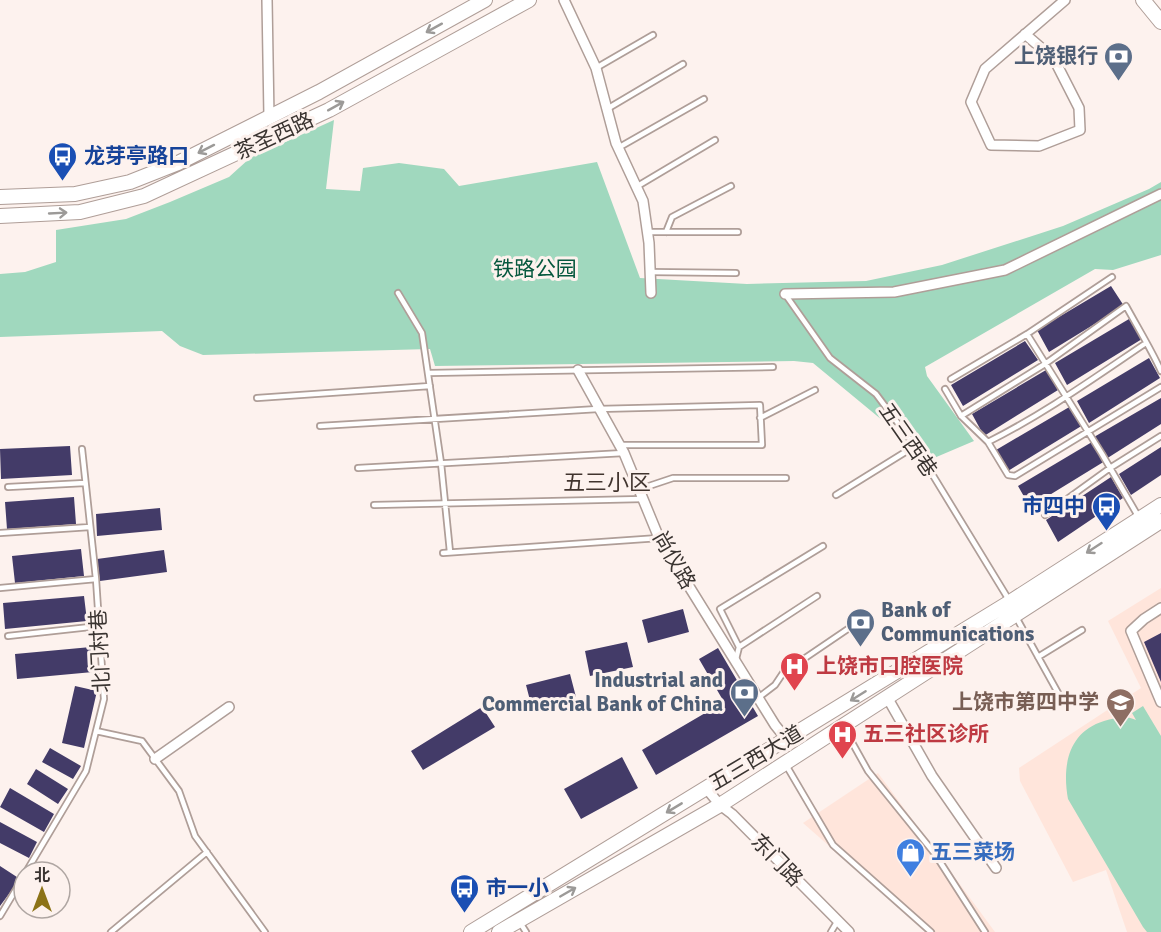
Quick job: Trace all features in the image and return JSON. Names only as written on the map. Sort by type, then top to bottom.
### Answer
[{"type":"main road","name":"茶圣西路","points":[[0,216],[80,212],[144,196],[328,110],[529,0]]},
{"type":"main road","points":[[1143,0],[1161,22]]},
{"type":"main road","name":"茶圣西路","points":[[0,196],[75,194],[130,182],[178,163],[319,92],[482,1]]},
{"type":"main road","name":"五三西大道","points":[[500,932],[522,926],[720,805],[887,697],[1161,504]]},
{"type":"main road","name":"五三西大道","points":[[471,932],[706,788],[1161,521]]},
{"type":"street","points":[[267,0],[269,117]]},
{"type":"street","points":[[564,0],[596,68],[618,148],[643,201],[651,293]]},
{"type":"street","points":[[1025,34],[1054,59],[1079,108],[1080,130],[1039,146],[992,145],[970,102],[985,69],[1025,34],[1065,0]]},
{"type":"street","points":[[785,294],[894,292],[1005,270],[1161,194]]},
{"type":"street","name":"尚仪路","points":[[578,370],[622,449],[659,538],[758,698],[787,740]]},
{"type":"street","points":[[1161,608],[1144,619],[1131,632],[1161,702]]},
{"type":"street","points":[[887,697],[932,776],[996,868]]},
{"type":"street","points":[[155,759],[229,707]]},
{"type":"street","name":"东门路","points":[[706,788],[720,805],[732,814],[849,932]]},
{"type":"lane","points":[[596,68],[654,35]]},
{"type":"lane","points":[[607,109],[683,64]]},
{"type":"lane","points":[[618,148],[704,99]]},
{"type":"lane","points":[[636,187],[715,140]]},
{"type":"lane","points":[[666,232],[672,217],[730,186]]},
{"type":"lane","points":[[647,232],[738,232]]},
{"type":"lane","points":[[650,272],[736,273]]},
{"type":"lane","points":[[951,379],[1027,334],[1112,277]]},
{"type":"lane","points":[[398,293],[422,333],[446,502],[450,552]]},
{"type":"lane","name":"五三西巷","points":[[785,294],[830,358],[876,394],[915,446],[1012,608],[1062,700]]},
{"type":"lane","points":[[961,416],[1045,363],[1126,306],[1161,371]]},
{"type":"lane","points":[[1027,334],[1139,519]]},
{"type":"lane","points":[[988,442],[1065,398],[1146,343]]},
{"type":"lane","points":[[429,373],[773,367]]},
{"type":"lane","points":[[257,398],[430,386]]},
{"type":"lane","points":[[945,389],[961,416],[988,442],[1008,475],[1015,476],[1161,387]]},
{"type":"lane","points":[[760,418],[815,390]]},
{"type":"lane","points":[[320,426],[598,409],[760,405],[762,445],[622,449],[358,468]]},
{"type":"lane","points":[[1045,516],[1110,468],[1161,436]]},
{"type":"lane","points":[[836,495],[915,446]]},
{"type":"lane","name":"北门村巷","points":[[33,860],[86,771],[104,699],[96,579],[82,449]]},
{"type":"lane","points":[[374,505],[641,494],[673,478],[786,478]]},
{"type":"lane","points":[[8,487],[85,483]]},
{"type":"lane","points":[[0,533],[90,527]]},
{"type":"lane","points":[[444,553],[659,538]]},
{"type":"lane","points":[[739,647],[720,609],[823,546]]},
{"type":"lane","points":[[0,588],[96,579]]},
{"type":"lane","points":[[735,661],[739,647],[817,596]]},
{"type":"lane","points":[[758,698],[775,685],[783,673],[864,618]]},
{"type":"lane","points":[[8,636],[99,626]]},
{"type":"lane","points":[[1038,657],[1082,630]]},
{"type":"lane","points":[[843,725],[868,771],[935,854],[985,932]]},
{"type":"lane","points":[[96,731],[142,741],[179,790],[195,836],[265,932]]},
{"type":"lane","points":[[785,763],[833,845],[931,932]]},
{"type":"lane","points":[[111,932],[207,852]]},
{"type":"lane","name":"北门村巷","points":[[0,916],[12,896]]},
{"type":"lane","points":[[831,932],[837,921]]},
{"type":"shaded area","name":"上饶市第四中学","points":[[1161,588],[1161,932],[1127,932],[1106,870],[1073,882],[1020,781],[1019,768],[1141,688],[1108,621]]},
{"type":"shaded area","name":"五三菜场","points":[[878,773],[995,932],[927,932],[803,823]]},
{"type":"green space","name":"铁路公园","points":[[334,120],[326,189],[360,191],[363,168],[399,163],[444,169],[459,186],[597,162],[640,278],[747,284],[866,281],[942,265],[1063,226],[1161,182],[1161,255],[1113,270],[1095,269],[925,367],[927,376],[974,441],[934,458],[915,435],[900,443],[882,420],[813,363],[794,361],[435,366],[430,349],[203,355],[180,346],[162,331],[0,337],[0,274],[25,272],[56,262],[56,230],[126,219],[170,202],[229,177],[250,158]]},
{"type":"green space","points":[[1143,706],[1161,736],[1161,932],[1147,932],[1143,927],[1068,799],[1066,787],[1070,752],[1082,733],[1092,726],[1112,719],[1124,717],[1136,720],[1132,713]]},
{"type":"building","points":[[1111,286],[1124,306],[1049,352],[1037,330]]},
{"type":"building","points":[[1129,319],[1142,339],[1067,385],[1055,363]]},
{"type":"building","points":[[1025,341],[1038,360],[963,406],[951,385]]},
{"type":"building","points":[[1149,358],[1160,378],[1089,423],[1077,401]]},
{"type":"building","points":[[1046,370],[1058,390],[984,436],[972,414]]},
{"type":"building","points":[[1161,398],[1161,424],[1106,459],[1094,437]]},
{"type":"building","points":[[1071,406],[1083,425],[1008,471],[996,450]]},
{"type":"building","points":[[1092,442],[1105,461],[1030,507],[1018,486]]},
{"type":"building","points":[[70,446],[72,475],[1,479],[0,449]]},
{"type":"building","points":[[1161,447],[1161,475],[1131,495],[1119,474]]},
{"type":"building","points":[[1111,477],[1123,498],[1058,542],[1046,520]]},
{"type":"building","points":[[74,497],[76,524],[7,529],[5,502]]},
{"type":"building","points":[[160,508],[162,530],[97,536],[96,514]]},
{"type":"building","points":[[81,549],[84,576],[15,583],[12,556]]},
{"type":"building","points":[[164,550],[167,572],[100,581],[97,559]]},
{"type":"building","points":[[84,596],[87,621],[5,629],[3,603]]},
{"type":"building","points":[[683,609],[689,632],[648,643],[642,620]]},
{"type":"building","points":[[1161,633],[1161,682],[1144,642]]},
{"type":"building","points":[[627,642],[633,667],[590,676],[585,651]]},
{"type":"building","points":[[91,647],[93,672],[17,679],[15,654]]},
{"type":"building","points":[[718,648],[758,716],[656,775],[642,750],[724,702],[699,659]]},
{"type":"building","points":[[570,674],[576,697],[532,708],[526,685]]},
{"type":"building","points":[[75,686],[97,691],[84,748],[62,743]]},
{"type":"building","points":[[482,707],[495,727],[423,770],[411,751]]},
{"type":"building","points":[[50,748],[81,766],[73,779],[42,762]]},
{"type":"building","points":[[622,757],[638,788],[581,819],[564,789]]},
{"type":"building","points":[[36,769],[68,789],[58,804],[27,784]]},
{"type":"building","points":[[10,788],[54,814],[44,832],[0,807]]},
{"type":"building","points":[[0,822],[37,842],[29,858],[0,843]]},
{"type":"building","points":[[0,866],[12,874],[12,890],[0,906]]},
{"type":"place","name":"上饶银行","points":[[1119,82]]},
{"type":"place","name":"龙芽亭路口","points":[[63,182]]},
{"type":"place","name":"市四中","points":[[1106,532]]},
{"type":"place","name":"Bank of Communications","points":[[860,648]]},
{"type":"place","name":"上饶市口腔医院","points":[[795,692]]},
{"type":"place","name":"Industrial and Commercial Bank of China","points":[[744,718]]},
{"type":"place","name":"上饶市第四中学","points":[[1120,728]]},
{"type":"place","name":"五三社区诊所","points":[[842,760]]},
{"type":"place","name":"五三菜场","points":[[910,878]]},
{"type":"place","name":"市一小","points":[[465,914]]},
{"type":"district","name":"五三小区","points":[[607,482]]}]
